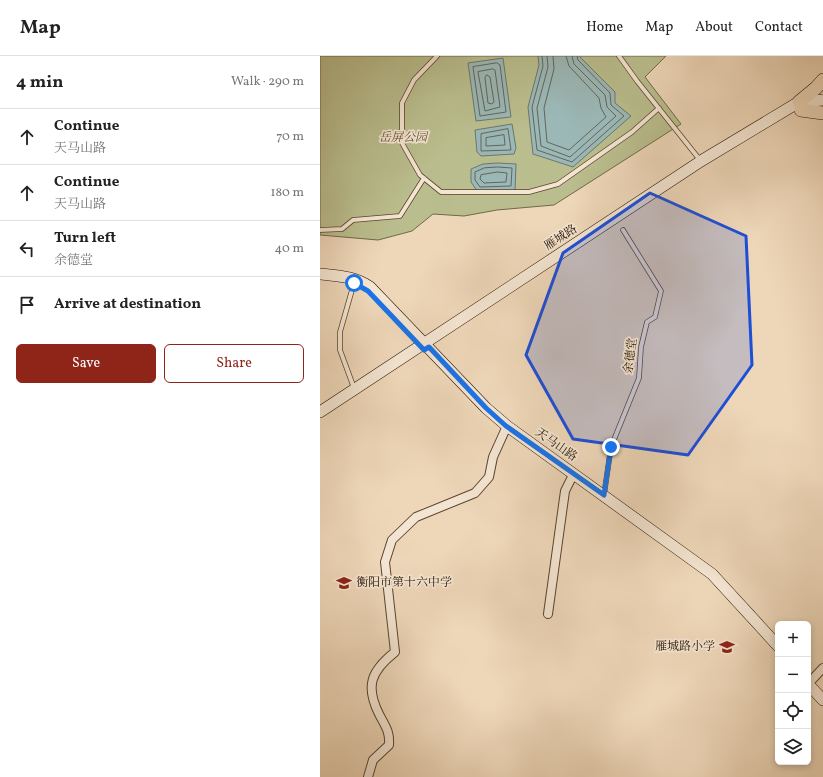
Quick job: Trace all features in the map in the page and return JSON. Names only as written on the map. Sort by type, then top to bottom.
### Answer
[{"type":"main road","points":[[823,80],[800,106],[823,113]]},
{"type":"street","name":"雁城路","points":[[320,419],[424,347],[701,161],[800,106],[823,100]]},
{"type":"street","name":"雁城路","points":[[320,412],[800,106],[823,107]]},
{"type":"street","name":"天马山路","points":[[320,274],[350,277],[360,280],[370,287],[424,347]]},
{"type":"street","name":"天马山路","points":[[320,280],[354,283],[368,291],[505,428],[709,577],[775,648]]},
{"type":"street","name":"天马山路","points":[[505,428],[604,495],[712,574],[775,643]]},
{"type":"street","points":[[368,777],[374,760],[389,745],[390,734],[378,713],[370,692],[375,673],[384,661],[395,652],[385,562],[392,540],[416,517],[475,493],[490,478],[493,457],[505,428]]},
{"type":"street","points":[[548,614],[565,491],[572,478]]},
{"type":"street","points":[[811,680],[823,668]]},
{"type":"street","points":[[811,684],[823,695]]},
{"type":"street","points":[[811,685],[823,700]]},
{"type":"lane","points":[[437,56],[414,80],[402,103],[402,143],[420,175],[441,192],[529,192],[558,184],[632,132],[659,108]]},
{"type":"lane","points":[[619,56],[701,161]]},
{"type":"lane","points":[[320,230],[342,229],[353,220],[400,216],[424,178]]},
{"type":"lane","name":"余德堂","points":[[604,495],[611,447],[639,378],[641,347],[647,322],[655,317],[661,291],[623,230]]},
{"type":"lane","points":[[354,283],[340,332],[340,350],[355,389]]},
{"type":"highlighted area","points":[[650,193],[746,236],[752,365],[688,455],[573,439],[526,355],[563,253]]},
{"type":"green space","name":"岳屏公园","points":[[320,56],[666,56],[645,77],[681,124],[554,205],[497,210],[464,216],[433,214],[412,231],[378,240],[320,235]]},
{"type":"water","points":[[538,56],[579,56],[615,92],[615,103],[631,116],[573,167],[533,154],[528,107],[539,65]]},
{"type":"water","points":[[503,58],[511,117],[476,121],[468,63]]},
{"type":"water","points":[[512,124],[516,148],[514,154],[481,156],[477,152],[475,130]]},
{"type":"water","points":[[483,164],[516,164],[515,191],[478,192],[471,182],[471,169]]},
{"type":"place","name":"衡阳市第十六中学","points":[[344,583]]},
{"type":"place","name":"雁城路小学","points":[[727,647]]},
{"type":"route","points":[[354,283],[368,291],[424,350],[429,347],[486,408],[506,426],[604,495],[611,447]]}]
